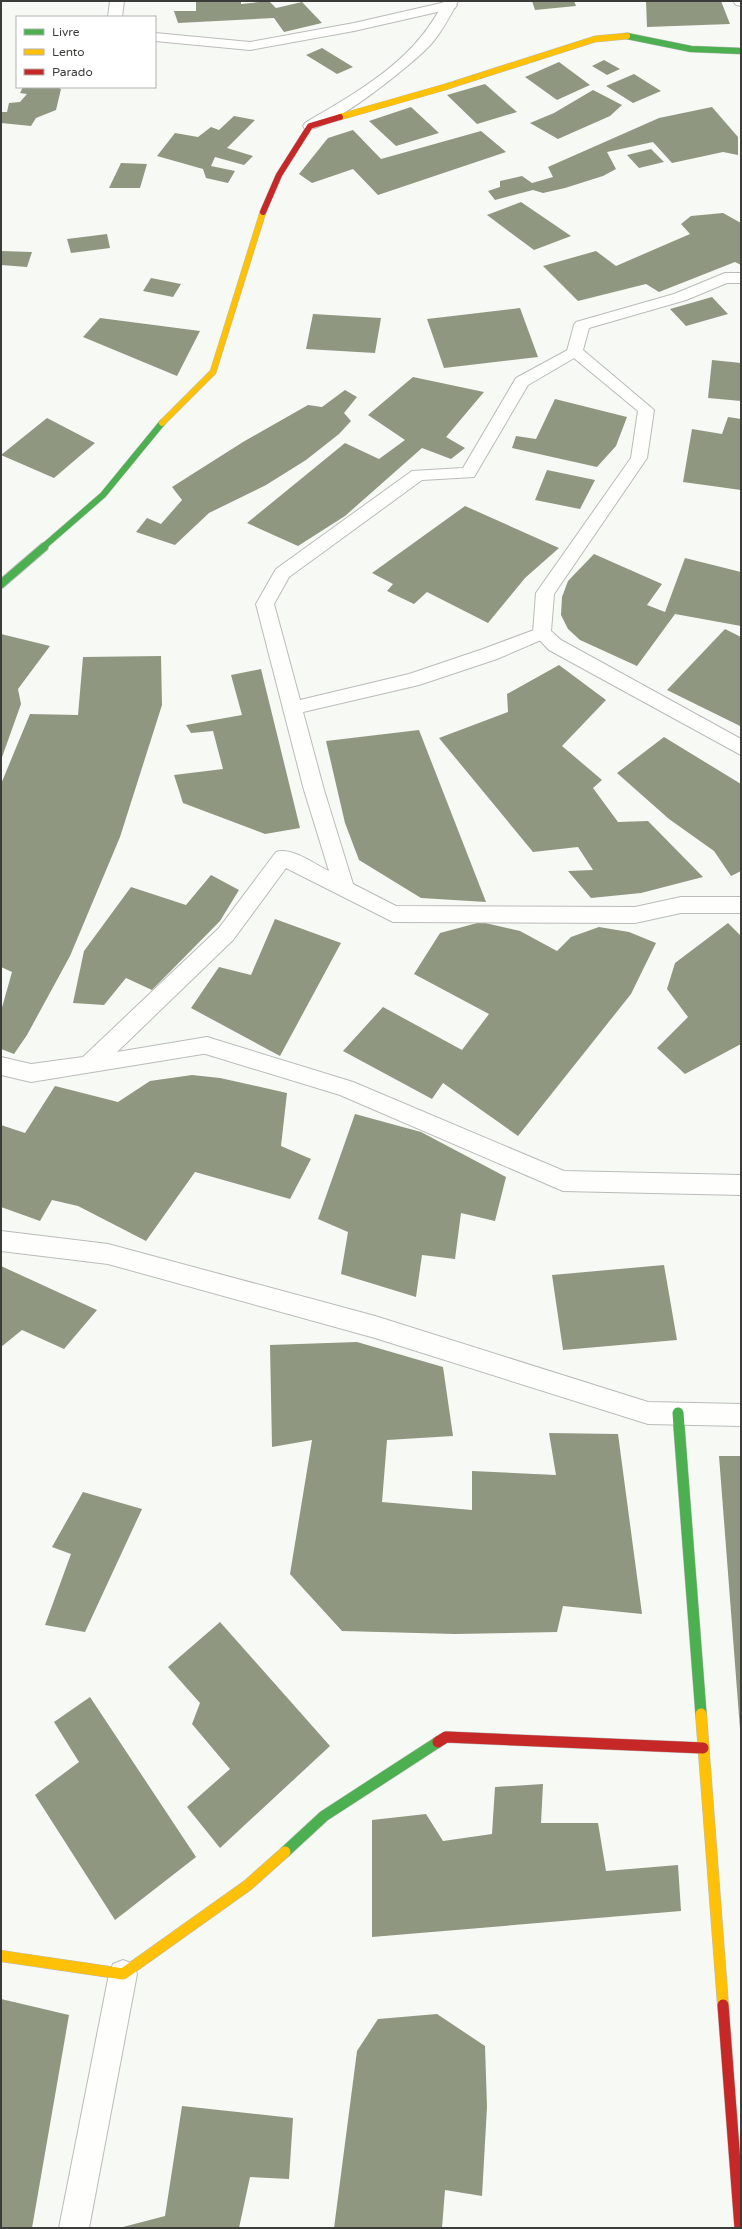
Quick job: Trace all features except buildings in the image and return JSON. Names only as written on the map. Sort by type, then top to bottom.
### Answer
[{"type":"street","points":[[115,16],[117,1]]},
{"type":"street","points":[[156,37],[250,46],[354,27],[450,3]]},
{"type":"street","points":[[1,584],[102,494],[161,424],[213,372],[241,286],[260,220],[278,175],[310,126],[368,90],[423,47],[445,17],[450,3]]},
{"type":"street","points":[[310,126],[445,87],[594,39],[632,36],[691,49],[741,51]]},
{"type":"street","points":[[344,888],[314,790],[265,604],[282,573],[418,475],[468,473],[522,382],[575,352],[582,325],[680,297],[725,278],[741,278]]},
{"type":"street","points":[[575,352],[646,410],[639,458],[545,593],[542,632],[555,645],[741,748]]},
{"type":"street","points":[[292,708],[412,680],[490,654],[542,632]]},
{"type":"street","points":[[89,1065],[226,934],[283,857],[393,914],[635,914],[681,905],[741,905]]},
{"type":"street","points":[[1,1066],[31,1073],[207,1046],[345,1088],[564,1181],[741,1185]]},
{"type":"street","points":[[1,1241],[108,1254],[374,1327],[648,1413],[741,1415]]},
{"type":"street","points":[[678,1413],[740,2228]]},
{"type":"street","points":[[74,2228],[123,1974],[248,1885],[324,1816],[446,1737],[703,1748]]},
{"type":"street","points":[[1,1956],[123,1974]]},
{"type":"traffic: fast","points":[[627,36],[691,49],[741,51]]},
{"type":"traffic: fast","points":[[1,584],[103,495],[162,423]]},
{"type":"traffic: fast","points":[[678,1413],[701,1714]]},
{"type":"traffic: fast","points":[[285,1852],[324,1816],[438,1742]]},
{"type":"traffic: slow","points":[[340,117],[445,87],[595,39],[627,36]]},
{"type":"traffic: slow","points":[[162,423],[213,372],[263,212]]},
{"type":"traffic: slow","points":[[701,1714],[723,2005]]},
{"type":"traffic: slow","points":[[1,1956],[123,1974],[248,1885],[285,1852]]},
{"type":"traffic: jam","points":[[263,212],[279,175],[310,126],[340,117]]},
{"type":"traffic: jam","points":[[438,1742],[446,1737],[703,1748]]},
{"type":"traffic: jam","points":[[723,2005],[740,2228]]}]
